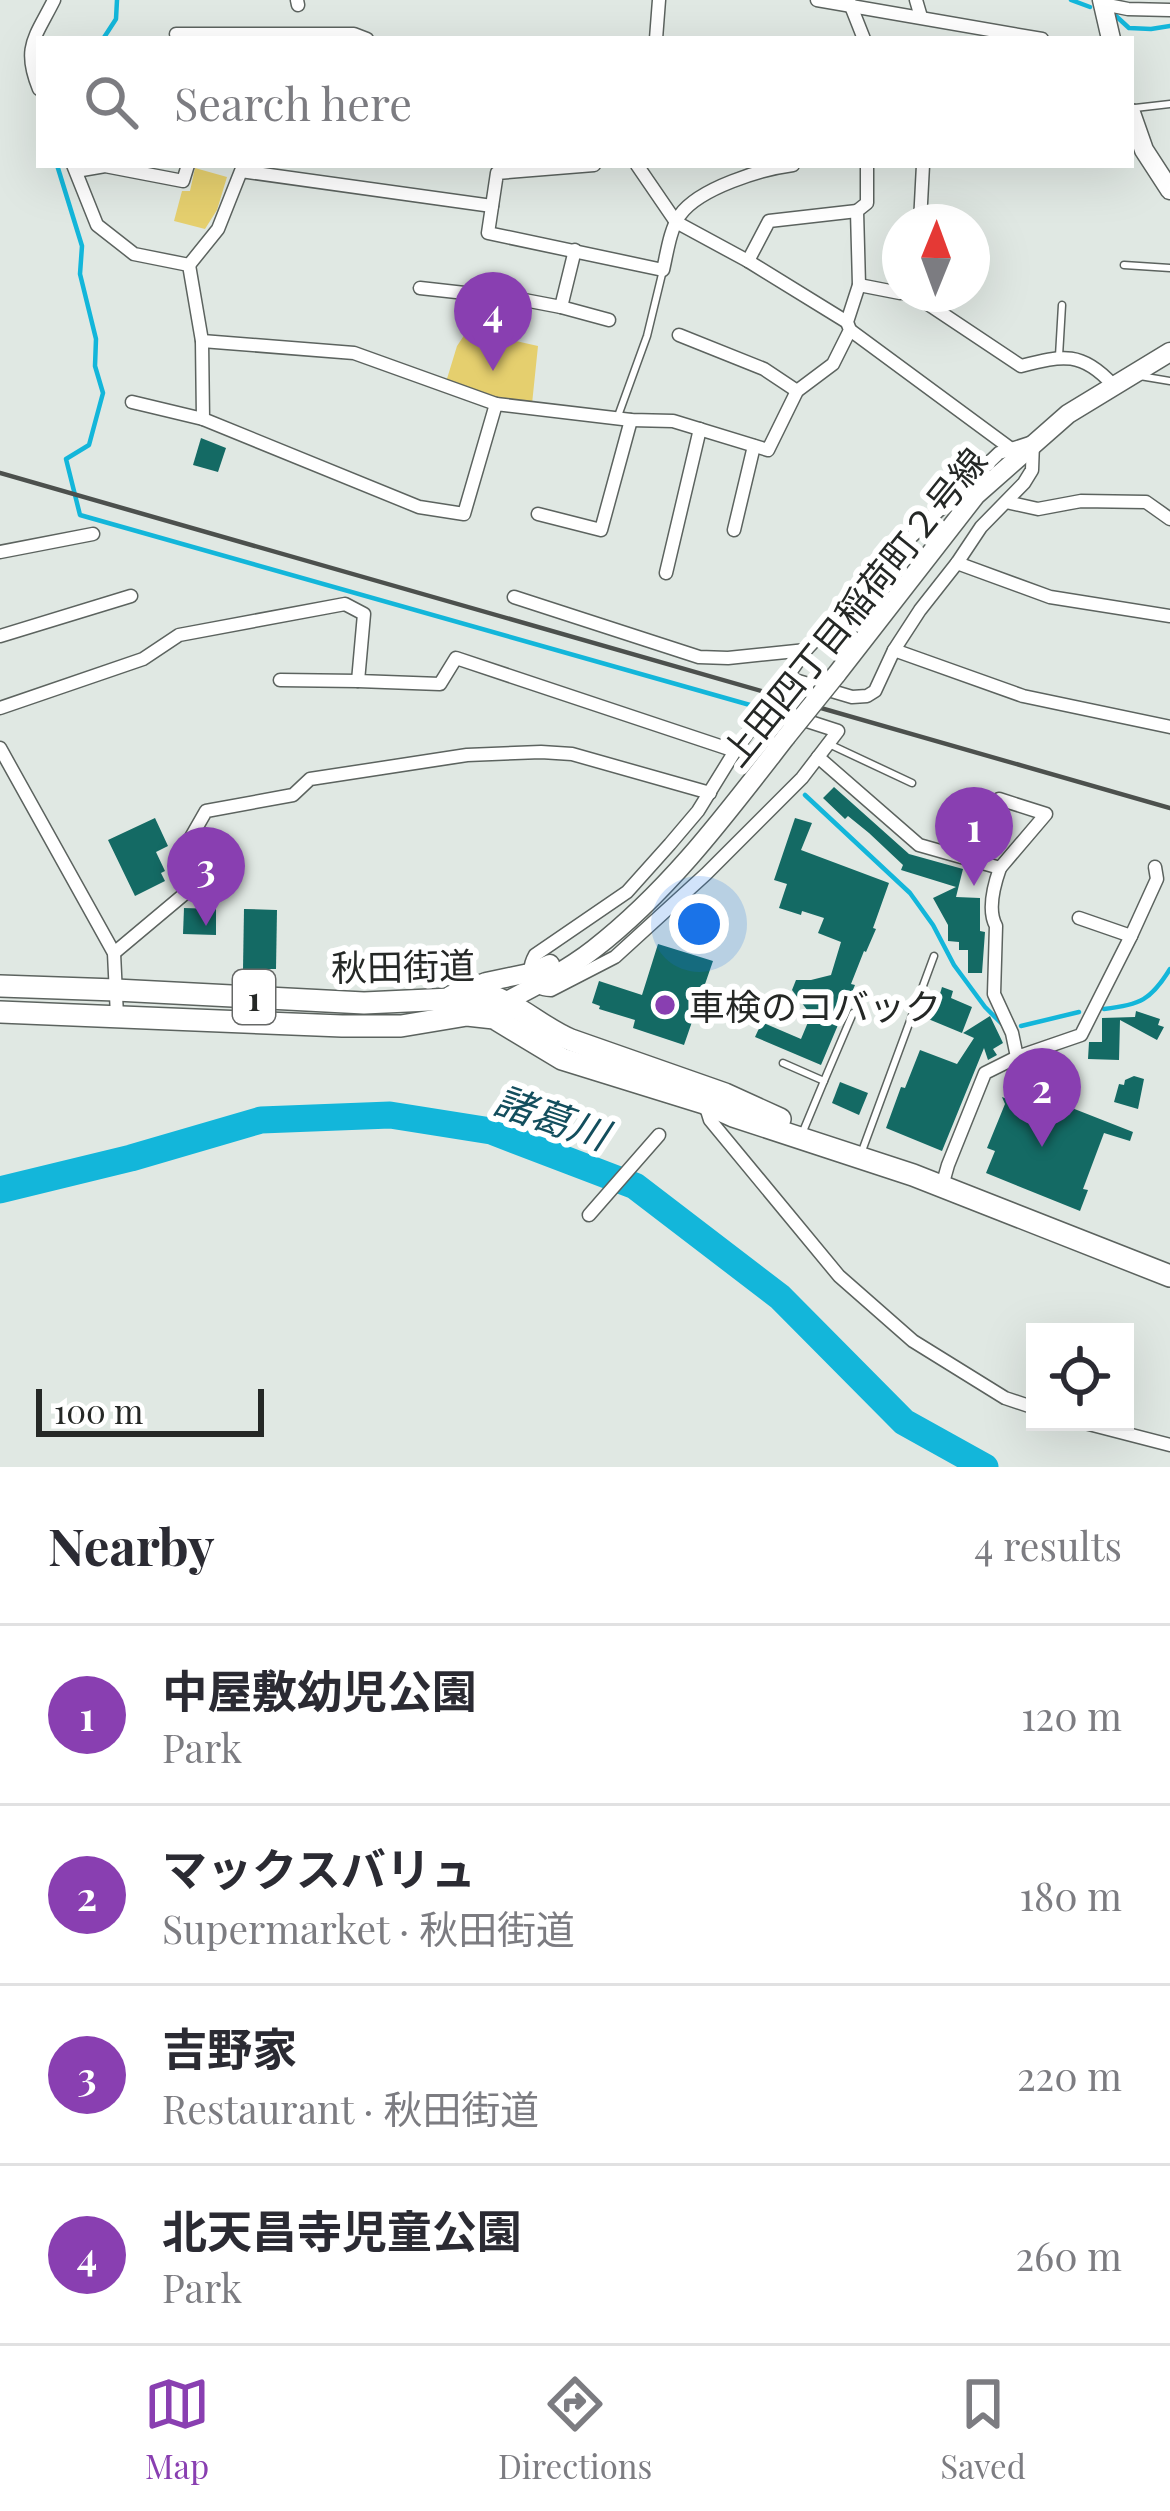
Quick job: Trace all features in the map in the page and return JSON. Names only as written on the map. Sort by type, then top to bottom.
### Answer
[{"type":"main road","name":"秋田街道","points":[[0,986],[364,1003],[482,995],[507,1001],[524,1025],[562,1059],[914,1175]]},
{"type":"main road","name":"秋田街道","points":[[0,1012],[381,1027],[467,1016],[494,1018],[725,1094],[1170,1276]]},
{"type":"street","points":[[36,82],[29,65],[30,48],[54,0]]},
{"type":"street","points":[[656,36],[659,0]]},
{"type":"street","points":[[817,0],[1026,36]]},
{"type":"street","points":[[916,0],[921,17]]},
{"type":"street","points":[[1110,36],[1102,2],[1128,9],[1170,10]]},
{"type":"street","points":[[850,3],[863,36]]},
{"type":"street","points":[[176,34],[359,36]]},
{"type":"street","points":[[1134,119],[1144,150],[1170,190]]},
{"type":"street","points":[[75,168],[97,225],[134,254],[189,265]]},
{"type":"street","points":[[115,168],[183,182],[187,168]]},
{"type":"street","points":[[558,168],[497,173],[488,232],[663,270],[676,222],[697,198],[774,168]]},
{"type":"street","points":[[640,168],[676,222],[748,261],[848,326],[1010,448]]},
{"type":"street","points":[[748,261],[769,221],[857,211],[867,203],[867,168]]},
{"type":"street","points":[[921,204],[923,168]]},
{"type":"street","points":[[203,419],[202,341],[189,265],[218,229],[241,171],[492,206]]},
{"type":"street","points":[[202,341],[354,353],[496,404],[673,421],[768,450],[797,391],[833,364],[848,326],[859,285],[857,211]]},
{"type":"street","points":[[561,308],[575,250]]},
{"type":"street","points":[[859,285],[882,289]]},
{"type":"street","points":[[420,288],[519,299],[608,320]]},
{"type":"street","points":[[938,312],[1022,366],[1059,356],[1088,362],[1113,385]]},
{"type":"street","points":[[679,334],[764,369],[797,391]]},
{"type":"street","name":"上田四丁目稲荷町２号線","points":[[532,979],[594,949],[682,868],[976,494],[1068,414],[1170,352]]},
{"type":"street","points":[[132,402],[203,419],[419,507],[464,514],[496,404]]},
{"type":"street","points":[[538,514],[601,530],[624,419]]},
{"type":"street","points":[[666,573],[700,429]]},
{"type":"street","points":[[524,1025],[535,955],[627,892],[710,793],[806,650],[907,541],[999,453],[1033,442],[1032,470],[1024,483],[981,526],[920,610],[875,691],[867,697],[852,697],[788,678]]},
{"type":"street","points":[[734,530],[754,446]]},
{"type":"street","points":[[1006,502],[1038,509],[1081,501],[1146,502],[1170,518]]},
{"type":"street","points":[[0,551],[93,534]]},
{"type":"street","points":[[957,563],[1050,597],[1170,616]]},
{"type":"street","points":[[0,636],[131,596]]},
{"type":"street","points":[[514,597],[699,657],[806,650]]},
{"type":"street","points":[[0,708],[143,659],[179,634],[345,604],[364,614],[358,680]]},
{"type":"street","points":[[894,650],[1023,696],[1170,727]]},
{"type":"street","points":[[280,680],[440,684],[456,658],[735,751]]},
{"type":"street","points":[[445,998],[486,982],[532,979],[543,990],[551,989],[615,957],[802,778],[838,731],[767,708]]},
{"type":"street","points":[[0,748],[114,953],[117,1016]]},
{"type":"street","points":[[114,953],[188,891],[190,839],[206,811],[293,795],[310,779],[467,755],[541,752],[572,754],[710,793]]},
{"type":"street","points":[[818,757],[919,844],[1000,868]]},
{"type":"street","points":[[999,799],[1046,814],[1000,868],[995,881],[994,994],[1017,1057]]},
{"type":"street","points":[[942,1186],[985,1072],[1081,1035],[1157,879],[1155,867]]},
{"type":"street","points":[[1079,918],[1131,936]]},
{"type":"street","points":[[467,1016],[507,1001],[517,984],[532,979]]},
{"type":"street","points":[[704,1103],[710,1120],[839,1276],[914,1341],[1005,1398],[1026,1405]]},
{"type":"street","points":[[589,1215],[658,1135]]},
{"type":"street","points":[[1116,1431],[1170,1445]]},
{"type":"lane","points":[[1134,110],[1170,104]]},
{"type":"lane","points":[[1124,265],[1170,268]]},
{"type":"lane","points":[[624,419],[663,270]]},
{"type":"lane","points":[[1059,356],[1062,304]]},
{"type":"lane","points":[[1131,374],[1170,381]]},
{"type":"lane","points":[[828,744],[912,783]]},
{"type":"lane","points":[[862,1151],[934,956]]},
{"type":"lane","points":[[804,1130],[854,1013]]},
{"type":"lane","points":[[783,1064],[824,1081]]},
{"type":"shaded area","points":[[195,168],[227,177],[217,210],[205,229],[174,221],[182,191],[190,191]]},
{"type":"shaded area","points":[[469,328],[507,333],[507,339],[538,346],[532,404],[497,401],[446,382],[457,346]]},
{"type":"building","points":[[201,438],[226,448],[218,472],[193,465]]},
{"type":"building","points":[[834,787],[909,854],[963,869],[956,897],[980,898],[980,931],[985,932],[982,973],[968,973],[968,950],[959,950],[959,942],[948,941],[948,925],[933,898],[956,887],[901,870],[903,865],[869,833],[823,798]]},
{"type":"building","points":[[155,818],[168,846],[156,852],[165,881],[135,896],[108,840]]},
{"type":"building","points":[[795,818],[812,823],[801,850],[889,883],[876,929],[821,1065],[755,1037],[761,1024],[766,1024],[801,1039],[811,1015],[792,990],[796,980],[831,975],[841,942],[818,933],[824,918],[779,908],[787,884],[774,880]]},
{"type":"building","points":[[184,908],[216,909],[216,935],[183,934]]},
{"type":"building","points":[[244,909],[277,910],[276,969],[243,969]]},
{"type":"building","points":[[658,944],[713,961],[684,1045],[633,1028],[635,1020],[592,1003],[599,981],[642,995]]},
{"type":"building","points":[[942,987],[953,991],[951,998],[972,1007],[962,1033],[921,1016],[930,994],[939,997]]},
{"type":"building","points":[[1136,1011],[1160,1019],[1158,1025],[1164,1027],[1157,1040],[1120,1020],[1119,1060],[1088,1059],[1089,1042],[1102,1042],[1102,1018],[1135,1017]]},
{"type":"building","points":[[990,1016],[1003,1043],[988,1060],[984,1048],[942,1151],[886,1128],[920,1050],[957,1064],[974,1038],[963,1033]]},
{"type":"building","points":[[1134,1076],[1144,1079],[1138,1109],[1114,1102],[1119,1084]]},
{"type":"building","points":[[840,1082],[868,1093],[859,1115],[832,1103]]},
{"type":"building","points":[[1040,1085],[1052,1090],[1049,1099],[1133,1132],[1130,1141],[1104,1133],[1083,1189],[1088,1190],[1080,1211],[986,1173],[995,1151],[987,1148],[1005,1104],[1002,1097],[1031,1109]]},
{"type":"waterway","points":[[105,36],[116,19],[117,0]]},
{"type":"waterway","points":[[1071,0],[1090,7]]},
{"type":"waterway","points":[[1116,16],[1129,28],[1170,26]]},
{"type":"waterway","points":[[58,168],[82,246],[80,274],[103,393],[89,445],[66,459],[80,515],[750,705]]},
{"type":"waterway","points":[[805,795],[910,893],[954,965],[1003,1025]]},
{"type":"waterway","points":[[1104,1009],[1143,999],[1170,969]]},
{"type":"waterway","points":[[1021,1026],[1079,1012]]},
{"type":"waterway","name":"諸葛川","points":[[0,1190],[261,1120],[390,1115],[491,1131],[635,1186],[780,1297],[904,1422],[985,1467]]},
{"type":"railway","points":[[0,473],[1170,808]]},
{"type":"place","name":"北天昌寺児童公園","points":[[493,371]]},
{"type":"place","name":"中屋敷幼児公園","points":[[974,886]]},
{"type":"place","name":"吉野家","points":[[206,926]]},
{"type":"place","name":"車検のコバック","points":[[665,1005]]},
{"type":"place","name":"マックスバリュ","points":[[1042,1147]]}]
